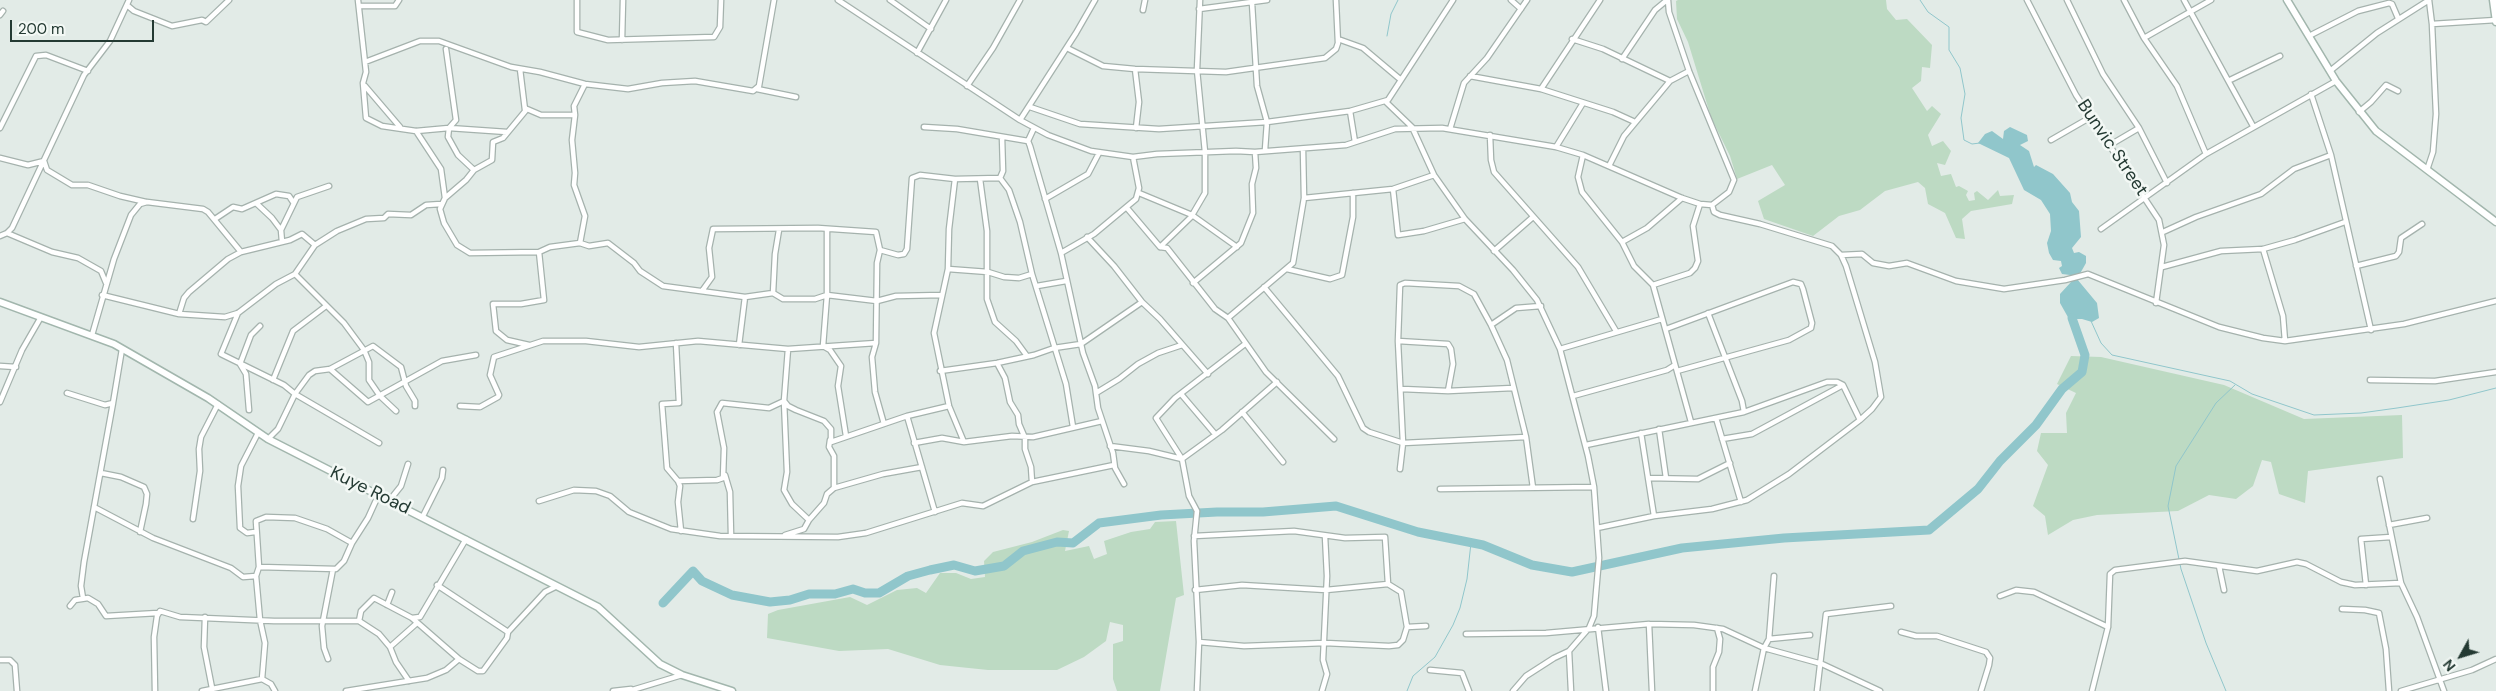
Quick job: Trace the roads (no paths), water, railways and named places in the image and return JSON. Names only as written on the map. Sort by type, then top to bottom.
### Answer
[{"type":"street","points":[[0,236],[8,233],[88,71],[110,42],[128,6],[129,0]]},
{"type":"street","points":[[128,6],[168,25],[177,26],[202,20],[206,22],[229,0]]},
{"type":"street","points":[[358,0],[366,72],[363,83],[366,118],[382,126],[416,131],[449,128],[507,132]]},
{"type":"street","points":[[359,6],[395,6],[399,0]]},
{"type":"street","points":[[578,0],[576,29],[579,34],[603,40],[714,37],[720,27],[721,0]]},
{"type":"street","points":[[622,40],[623,0]]},
{"type":"street","points":[[757,89],[774,0]]},
{"type":"street","points":[[838,0],[1020,120],[1070,145],[1100,153],[1133,158],[1157,154],[1302,149],[1355,142],[1395,129],[1412,127],[1450,128],[1556,147],[1583,155],[1682,198],[1700,204],[1712,204],[1729,192],[1734,180],[1689,71],[1669,12],[1668,0]]},
{"type":"street","points":[[890,0],[931,29]]},
{"type":"street","points":[[917,53],[946,0]]},
{"type":"street","points":[[968,86],[993,48],[1020,0]]},
{"type":"street","points":[[1020,120],[1067,48],[1095,0]]},
{"type":"street","points":[[1143,10],[1145,0]]},
{"type":"street","points":[[1160,247],[1192,215],[1205,193],[1205,152],[1197,70],[1200,0]]},
{"type":"street","points":[[1199,9],[1266,0]]},
{"type":"street","points":[[1067,48],[1103,66],[1135,69],[1226,72],[1255,66],[1325,58],[1336,49],[1338,39],[1336,0]]},
{"type":"street","points":[[1030,106],[1080,124],[1136,128],[1267,122],[1350,111],[1386,102],[1453,0]]},
{"type":"street","points":[[1511,0],[1521,9]]},
{"type":"street","points":[[1450,128],[1460,91],[1470,76],[1487,58],[1527,0]]},
{"type":"street","points":[[1541,89],[1572,39],[1600,0]]},
{"type":"street","points":[[1622,59],[1655,10],[1668,0]]},
{"type":"street","name":"Bunvic Street","points":[[2027,0],[2060,69],[2160,220],[2163,232],[2162,267],[2156,303]]},
{"type":"street","points":[[2067,0],[2110,87],[2139,128],[2167,183]]},
{"type":"street","points":[[2124,0],[2144,38],[2177,86],[2206,154]]},
{"type":"street","points":[[2184,0],[2230,80],[2253,126]]},
{"type":"street","points":[[2144,38],[2211,0]]},
{"type":"street","points":[[2287,0],[2336,81],[2359,112],[2392,145],[2496,222]]},
{"type":"street","points":[[2330,71],[2398,18],[2428,0],[2432,24],[2436,114],[2433,152],[2427,170]]},
{"type":"street","points":[[2432,24],[2496,21],[2493,0]]},
{"type":"street","points":[[1252,3],[1255,66],[1259,95],[1267,122],[1265,150]]},
{"type":"street","points":[[2309,36],[2358,11],[2389,3],[2392,4],[2398,18]]},
{"type":"street","points":[[1338,39],[1363,48],[1401,80]]},
{"type":"street","points":[[1572,39],[1603,49],[1670,82]]},
{"type":"street","points":[[365,62],[420,41],[439,41],[448,48],[520,69],[586,84],[628,89],[662,83],[695,82],[749,91],[757,89],[796,97]]},
{"type":"street","points":[[448,48],[456,120],[449,128],[448,137],[451,146],[474,170]]},
{"type":"street","points":[[0,128],[36,56],[46,55],[88,71]]},
{"type":"street","points":[[2230,80],[2280,56]]},
{"type":"street","points":[[520,69],[525,110]]},
{"type":"street","points":[[1135,69],[1139,102],[1136,128]]},
{"type":"street","points":[[1609,166],[1624,136],[1635,122],[1670,82],[1689,71]]},
{"type":"street","points":[[1470,76],[1541,89],[1613,112],[1635,122]]},
{"type":"street","points":[[2101,229],[2146,199],[2206,154],[2336,81]]},
{"type":"street","points":[[363,83],[370,95],[400,128]]},
{"type":"street","points":[[580,243],[586,216],[574,185],[572,140],[576,115],[574,106],[586,84]]},
{"type":"street","points":[[2359,112],[2372,102],[2386,86],[2398,91]]},
{"type":"street","points":[[2311,94],[2331,155],[2371,330]]},
{"type":"street","points":[[1386,102],[1412,127],[1434,176],[1465,219],[1522,281],[1541,306],[1560,349],[1586,445],[1594,487],[1598,528],[1599,578],[1594,616],[1589,628],[1569,651],[1526,676],[1516,690]]},
{"type":"street","points":[[1556,147],[1583,103]]},
{"type":"street","points":[[576,115],[541,115],[529,108],[525,110],[503,138],[493,142],[491,146],[492,160],[474,170],[441,204],[440,209],[444,223],[457,245],[470,253],[488,254],[539,252],[550,247],[580,243],[590,246],[608,243],[634,263],[640,271],[663,286],[745,297],[773,293],[783,299],[815,299],[828,295],[877,302],[896,296],[942,295]]},
{"type":"street","points":[[1350,111],[1355,142]]},
{"type":"street","points":[[0,113],[7,113]]},
{"type":"street","points":[[2051,140],[2091,117]]},
{"type":"street","points":[[924,128],[957,128],[1028,141]]},
{"type":"street","points":[[1034,128],[1028,141],[1061,253],[1081,344],[1096,393],[1114,465],[1124,484]]},
{"type":"street","points":[[2110,145],[2139,128]]},
{"type":"street","points":[[416,131],[441,169],[445,198]]},
{"type":"street","points":[[1490,135],[1494,172],[1578,267],[1616,331]]},
{"type":"street","points":[[1000,178],[1003,171],[1002,137]]},
{"type":"street","points":[[1490,145],[1497,137]]},
{"type":"street","points":[[1228,318],[1293,263],[1304,198],[1302,149]]},
{"type":"street","points":[[1193,284],[1237,247],[1248,227],[1252,213],[1252,184],[1256,168],[1255,152]]},
{"type":"street","points":[[1045,199],[1088,174],[1100,153]]},
{"type":"street","points":[[1583,155],[1578,177],[1582,192],[1622,242],[1634,266],[1653,285],[1691,422]]},
{"type":"street","points":[[2163,232],[2196,217],[2261,194],[2294,169],[2331,155]]},
{"type":"street","points":[[0,158],[28,165],[44,161]]},
{"type":"street","points":[[1061,253],[1087,237],[1127,208],[1136,199],[1139,193],[1133,158]]},
{"type":"street","points":[[44,161],[47,170],[72,185],[88,185],[120,196],[148,202],[203,209],[215,219],[242,252]]},
{"type":"street","points":[[880,250],[898,255],[904,254],[907,249],[912,178],[920,176],[1000,178]]},
{"type":"street","points":[[1304,198],[1393,188],[1434,176]]},
{"type":"street","points":[[955,178],[949,229],[948,269],[934,333],[940,371],[949,406],[964,442]]},
{"type":"street","points":[[1000,178],[1013,200],[1032,274],[1066,384],[1073,427]]},
{"type":"street","points":[[980,179],[987,231],[987,299],[995,322],[1016,341],[1027,356]]},
{"type":"street","points":[[282,242],[281,230],[293,202],[302,194],[329,186]]},
{"type":"street","points":[[1393,188],[1398,235],[1424,231],[1465,219]]},
{"type":"street","points":[[1139,193],[1192,215],[1237,247]]},
{"type":"street","points":[[1287,270],[1330,279],[1342,275],[1353,217],[1354,193]]},
{"type":"street","points":[[215,219],[233,207],[242,209],[276,194],[289,196],[293,202]]},
{"type":"street","points":[[1622,242],[1647,228],[1682,198]]},
{"type":"street","points":[[92,335],[102,295],[131,215],[140,204],[148,202]]},
{"type":"street","points":[[256,203],[272,218],[281,230]]},
{"type":"street","points":[[102,295],[179,314],[226,317],[238,314],[285,278],[295,274],[315,245],[337,231],[366,219],[384,218],[388,214],[411,215],[426,205],[441,204]]},
{"type":"street","points":[[1653,285],[1690,273],[1695,268],[1698,261],[1693,226],[1700,204]]},
{"type":"street","points":[[1598,528],[1654,516],[1712,510],[1741,502],[1789,474],[1860,420],[1878,403],[1881,397],[1881,383],[1841,255],[1832,246],[1760,224],[1720,216],[1714,212],[1712,204]]},
{"type":"street","points":[[1127,208],[1160,247],[1167,248],[1193,284],[1215,309],[1228,318],[1245,344],[1277,382],[1334,439]]},
{"type":"street","points":[[1494,251],[1534,217]]},
{"type":"street","points":[[2162,267],[2221,251],[2263,249],[2345,222]]},
{"type":"street","points":[[2356,266],[2398,254],[2401,238],[2422,224]]},
{"type":"street","points":[[702,291],[712,277],[709,248],[713,229],[874,231],[878,234],[880,250],[877,263],[876,343],[872,357],[872,367],[884,424]]},
{"type":"street","points":[[823,346],[828,295],[827,229]]},
{"type":"street","points":[[773,293],[775,254],[779,230]]},
{"type":"street","points":[[8,233],[52,252],[78,258],[101,271],[107,284]]},
{"type":"street","points":[[179,314],[184,298],[189,292],[228,259],[242,252],[282,242],[302,234],[315,245]]},
{"type":"street","points":[[1087,237],[1114,266],[1142,302],[1208,374]]},
{"type":"street","points":[[2263,249],[2279,301],[2286,341]]},
{"type":"street","points":[[528,345],[507,340],[496,331],[493,304],[521,304],[544,300],[539,252]]},
{"type":"street","points":[[1841,255],[1862,254],[1873,263],[1889,266],[1907,263],[1956,281],[2004,289],[2065,280],[2088,274],[2156,303],[2235,332],[2286,341],[2371,330],[2496,301]]},
{"type":"street","points":[[948,269],[988,272],[1004,277],[1018,278],[1032,274]]},
{"type":"street","points":[[295,274],[344,323],[364,350],[369,362],[369,380],[380,396],[396,411]]},
{"type":"street","points":[[1037,286],[1066,281]]},
{"type":"street","points":[[1666,329],[1793,282],[1801,284],[1804,289],[1812,323],[1811,328],[1789,340],[1724,356],[1677,371]]},
{"type":"street","points":[[1400,469],[1402,389],[1398,341],[1398,290],[1405,283],[1459,286],[1468,289],[1474,294],[1507,360],[1526,436],[1533,488]]},
{"type":"street","points":[[1264,287],[1338,376],[1363,428],[1369,432],[1402,443],[1526,436]]},
{"type":"street","points":[[739,345],[745,297]]},
{"type":"street","name":"Kuye Road","points":[[0,302],[92,335],[122,349],[218,404],[268,439],[378,496],[423,516],[598,607],[655,660],[682,675],[732,691]]},
{"type":"street","points":[[940,371],[996,363],[1054,348],[1081,344],[1142,302]]},
{"type":"street","points":[[273,380],[293,331],[326,306]]},
{"type":"street","points":[[1491,325],[1516,308],[1541,306]]},
{"type":"street","points":[[1708,313],[1742,400],[1744,412]]},
{"type":"street","points":[[238,314],[221,354],[284,385],[295,394],[379,443]]},
{"type":"street","points":[[0,402],[22,350],[41,317]]},
{"type":"street","points":[[1560,349],[1662,319]]},
{"type":"street","points":[[240,364],[251,335],[260,326]]},
{"type":"street","points":[[460,406],[475,408],[495,399],[499,395],[491,380],[492,360],[528,345],[552,340],[586,341],[632,347],[698,341],[788,348],[876,343]]},
{"type":"street","points":[[1398,341],[1448,344],[1451,349],[1453,364],[1448,392]]},
{"type":"street","points":[[676,343],[679,403],[662,404],[667,468],[678,481],[681,531]]},
{"type":"street","points":[[1196,691],[1199,642],[1194,536],[1197,511],[1190,496],[1182,459],[1156,418],[1181,394],[1245,344]]},
{"type":"street","points":[[1096,393],[1120,379],[1138,364],[1182,345]]},
{"type":"street","points":[[268,439],[278,429],[295,394],[309,375],[315,371],[330,369],[373,346],[401,367],[404,383],[415,401],[415,406]]},
{"type":"street","points":[[823,346],[830,350],[841,366],[838,386],[846,436]]},
{"type":"street","points":[[788,348],[784,401],[786,472],[784,490],[792,504],[809,520]]},
{"type":"street","points":[[83,598],[82,579],[122,349]]},
{"type":"street","points":[[330,369],[368,402],[442,361],[476,354]]},
{"type":"street","points":[[996,363],[1005,378],[1008,397],[1018,415],[1019,424],[1025,438],[1025,448],[1032,467],[1032,482]]},
{"type":"street","points":[[240,364],[246,374],[250,410]]},
{"type":"street","points":[[1573,396],[1667,370],[1675,365]]},
{"type":"street","points":[[0,366],[16,367]]},
{"type":"street","points":[[2370,380],[2435,382],[2496,372]]},
{"type":"street","points":[[1182,459],[1277,382]]},
{"type":"street","points":[[1586,445],[1744,412],[1827,382],[1837,382],[1843,386],[1860,420]]},
{"type":"street","points":[[1722,439],[1752,434],[1843,386]]},
{"type":"street","points":[[1402,389],[1448,392],[1513,388]]},
{"type":"street","points":[[67,393],[105,405],[113,403]]},
{"type":"street","points":[[1181,394],[1215,434]]},
{"type":"street","points":[[784,401],[788,406],[796,410],[821,419],[831,429],[830,442],[907,416],[949,406]]},
{"type":"street","points":[[731,536],[730,492],[725,474],[723,439],[718,412],[720,404],[731,402],[757,408],[769,408],[784,401]]},
{"type":"street","points":[[193,519],[200,471],[198,449],[201,437],[218,404]]},
{"type":"street","points":[[1242,412],[1284,462]]},
{"type":"street","points":[[907,416],[935,512]]},
{"type":"street","points":[[1716,418],[1741,502]]},
{"type":"street","points":[[914,444],[942,438],[964,442],[1012,436],[1025,438],[1102,421]]},
{"type":"street","points":[[831,429],[829,447],[834,456],[834,488]]},
{"type":"street","points":[[1659,429],[1666,478]]},
{"type":"street","points":[[255,532],[247,533],[240,528],[238,497],[241,466],[258,433]]},
{"type":"street","points":[[1640,433],[1654,516]]},
{"type":"street","points":[[1110,446],[1149,451],[1182,459]]},
{"type":"street","points":[[1648,478],[1698,479],[1730,463]]},
{"type":"street","points":[[390,501],[401,486],[408,464]]},
{"type":"street","points":[[539,500],[574,490],[596,490],[610,496],[629,512],[681,531],[704,535],[782,535],[809,538],[866,533],[968,502],[983,506],[1032,482],[1114,465]]},
{"type":"street","points":[[782,535],[804,529],[809,520],[824,503],[827,494],[834,488],[882,474],[922,466]]},
{"type":"street","points":[[423,516],[442,478],[443,470]]},
{"type":"street","points":[[101,473],[121,477],[144,487],[146,504],[140,532]]},
{"type":"street","points":[[678,481],[720,480],[725,474]]},
{"type":"street","points":[[2380,479],[2401,582],[2417,617],[2444,691]]},
{"type":"street","points":[[1440,489],[1594,487]]},
{"type":"street","points":[[258,567],[333,569],[341,565],[368,518],[378,496]]},
{"type":"street","points":[[94,507],[125,522],[140,532],[230,568],[243,577],[256,576]]},
{"type":"street","points":[[262,679],[265,644],[260,620],[256,576],[258,567],[255,532],[257,519],[291,518],[321,526],[352,543]]},
{"type":"street","points":[[2389,525],[2427,518]]},
{"type":"street","points":[[1194,536],[1294,531],[1345,538],[1385,537],[1388,584]]},
{"type":"street","points":[[1322,691],[1326,674],[1323,660],[1326,590],[1325,536]]},
{"type":"street","points":[[2366,585],[2361,539],[2391,537]]},
{"type":"street","points":[[412,618],[420,617],[437,585],[466,539]]},
{"type":"street","points":[[2092,691],[2108,627],[2110,574],[2115,570],[2185,561],[2258,571],[2296,562],[2306,564],[2341,582],[2366,585],[2401,582]]},
{"type":"street","points":[[2219,566],[2224,590]]},
{"type":"street","points":[[328,659],[323,642],[324,622],[333,569]]},
{"type":"street","points":[[1755,691],[1764,648],[1769,639],[1774,576]]},
{"type":"street","points":[[1196,590],[1256,584],[1326,590],[1388,584],[1401,592],[1407,627],[1403,640],[1398,645],[1325,643],[1244,646],[1199,642]]},
{"type":"street","points":[[437,585],[508,632]]},
{"type":"street","points":[[359,621],[361,611],[374,598],[412,618],[459,659],[478,671],[483,671],[507,638],[508,632],[545,592],[557,586]]},
{"type":"street","points":[[2000,596],[2016,590],[2034,592],[2108,627]]},
{"type":"street","points":[[387,605],[392,592]]},
{"type":"street","points":[[70,606],[75,600],[83,598],[92,599],[106,616],[160,612],[180,617],[324,622],[359,621],[379,634],[390,647],[396,662],[409,681]]},
{"type":"street","points":[[1817,691],[1822,664],[1826,614],[1891,606]]},
{"type":"street","points":[[2342,610],[2359,609],[2379,613],[2386,649],[2389,691]]},
{"type":"street","points":[[155,691],[154,637],[158,613]]},
{"type":"street","points":[[205,617],[204,648],[212,688]]},
{"type":"street","points":[[390,647],[417,623]]},
{"type":"street","points":[[1466,634],[1546,633],[1649,624],[1694,625],[1717,628],[1764,648],[1822,664],[1880,691]]},
{"type":"street","points":[[1649,624],[1652,691]]},
{"type":"street","points":[[1407,627],[1426,626]]},
{"type":"street","points":[[1598,627],[1606,691]]},
{"type":"street","points":[[1713,691],[1713,667],[1719,652],[1720,639],[1717,628]]},
{"type":"street","points":[[1900,632],[1916,636],[1937,636],[1986,652],[1990,658],[1989,666],[1981,691]]},
{"type":"street","points":[[1769,639],[1810,635]]},
{"type":"street","points":[[1569,651],[1571,691]]},
{"type":"street","points":[[346,691],[439,674],[459,659]]},
{"type":"street","points":[[2401,691],[2472,670],[2496,659]]},
{"type":"street","points":[[0,660],[10,660],[15,665],[17,691]]},
{"type":"street","points":[[1430,670],[1462,674],[1469,691]]},
{"type":"street","points":[[628,691],[682,675]]},
{"type":"street","points":[[202,691],[262,679],[270,684],[275,691]]},
{"type":"street","points":[[614,691],[640,688]]},
{"type":"water","points":[[2010,127],[2027,135],[2028,141],[2020,145],[2029,151],[2034,167],[2036,165],[2053,174],[2070,193],[2072,202],[2079,211],[2081,237],[2072,248],[2074,253],[2079,252],[2086,256],[2086,263],[2077,279],[2097,303],[2099,318],[2092,322],[2082,319],[2069,319],[2060,303],[2060,294],[2071,282],[2070,275],[2062,274],[2059,268],[2062,266],[2061,261],[2053,260],[2049,253],[2047,243],[2051,231],[2050,214],[2041,200],[2024,190],[2009,158],[1978,143],[1985,134],[1992,131],[2003,139],[2004,131]]},
{"type":"waterway","points":[[1387,36],[1391,14],[1398,0]]},
{"type":"waterway","points":[[1920,0],[1928,12],[1949,27],[1949,50],[1960,68],[1965,94],[1961,118],[1964,140],[1972,144],[1980,143]]},
{"type":"waterway","points":[[663,603],[693,571],[702,581],[732,595],[770,602],[790,600],[809,594],[835,594],[853,589],[865,593],[879,593],[908,576],[930,570],[954,565],[975,571],[1004,566],[1023,551],[1057,542],[1073,543],[1099,523],[1161,515],[1263,512],[1336,506],[1418,532],[1483,545],[1532,565],[1572,572],[1682,548],[1784,538],[1929,530],[1978,489],[2000,461],[2036,425],[2062,389],[2082,372],[2085,355],[2072,318]]},
{"type":"waterway","points":[[2091,321],[2101,343],[2112,355],[2230,381],[2252,394],[2314,415],[2361,413],[2397,408],[2449,400],[2496,388]]},
{"type":"waterway","points":[[2226,691],[2206,643],[2181,569],[2168,506],[2176,466],[2216,403],[2235,385]]},
{"type":"waterway","points":[[1407,691],[1413,676],[1435,657],[1453,625],[1460,608],[1467,579],[1471,543]]}]
